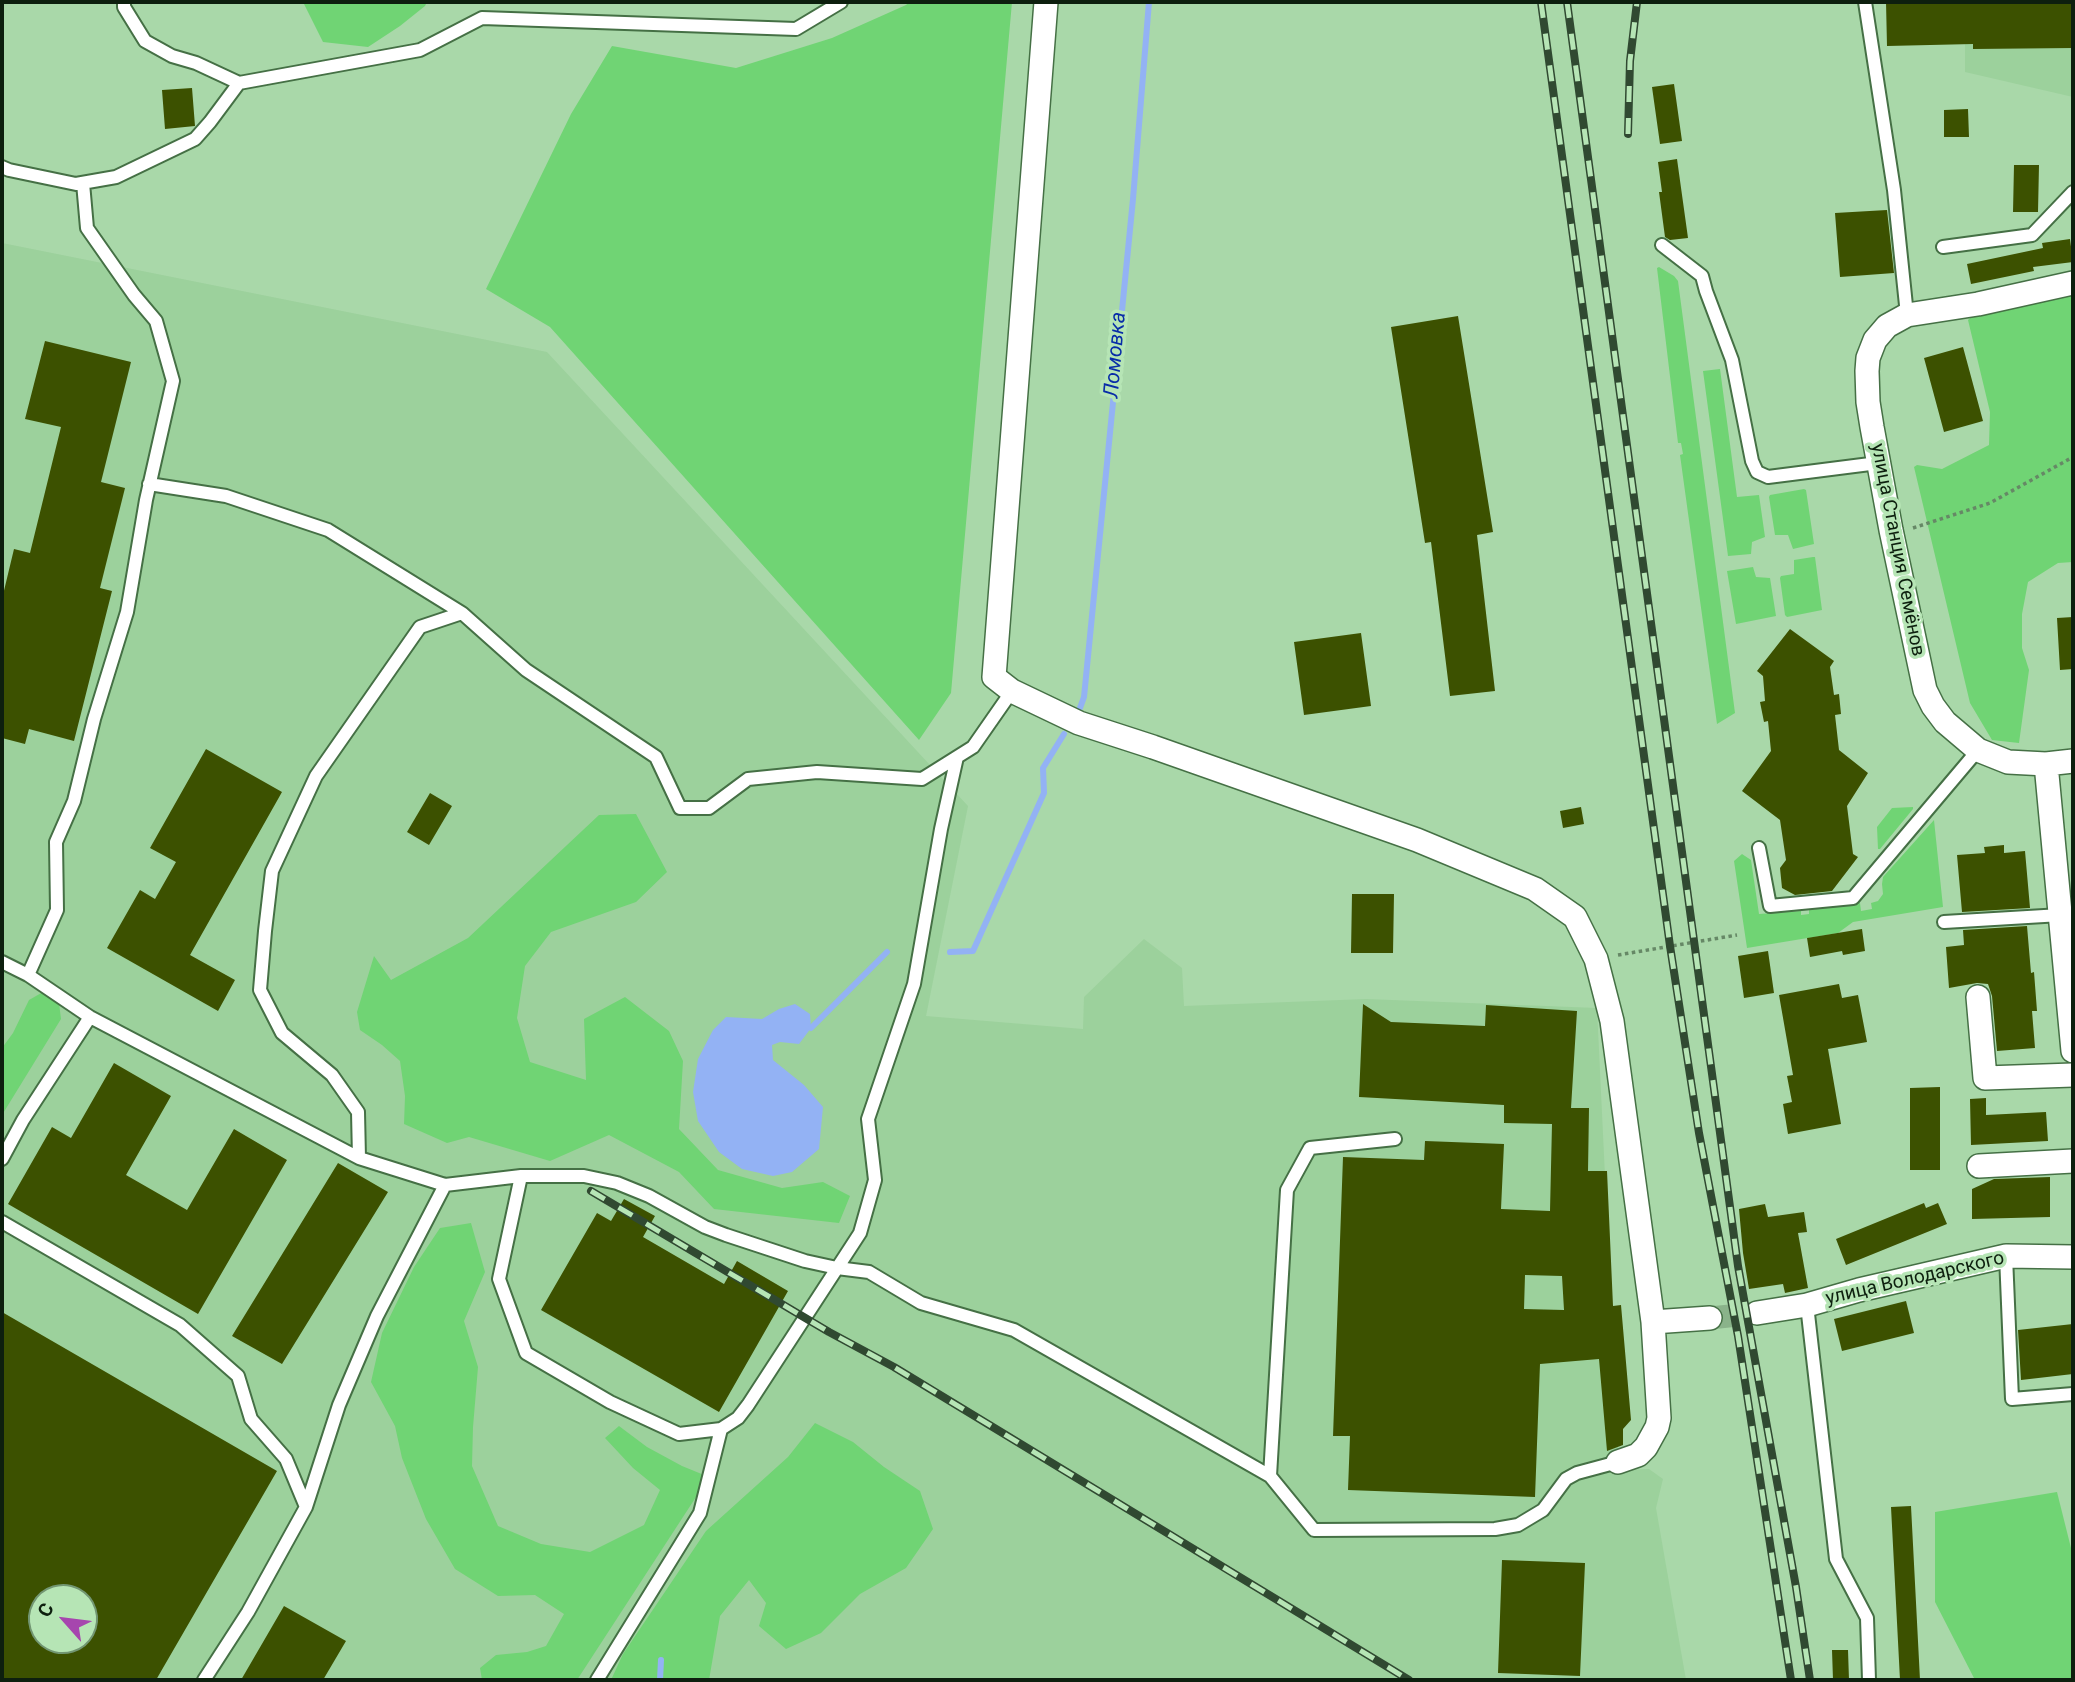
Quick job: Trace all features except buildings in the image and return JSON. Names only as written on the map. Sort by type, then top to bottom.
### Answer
[{"type":"street","points":[[1046,2],[993,677],[1012,691],[1079,723],[1417,840],[1535,889],[1575,918],[1596,959],[1612,1021],[1653,1322],[1659,1418],[1657,1427],[1646,1447],[1638,1455],[1618,1462]]},
{"type":"street","points":[[1906,315],[1978,304],[2073,283]]},
{"type":"street","name":"улица Станция Семёнов","points":[[1906,315],[1893,321],[1871,347],[1868,358],[1868,401],[1892,535],[1925,690],[1945,722],[1978,750],[2008,762],[2046,764],[2073,761]]},
{"type":"street","points":[[2046,764],[2073,1051]]},
{"type":"street","points":[[1978,997],[1985,1078],[2073,1075]]},
{"type":"street","points":[[1979,1166],[2073,1161]]},
{"type":"street","name":"улица Володарского","points":[[1758,1313],[1807,1305],[1859,1290],[2006,1256],[2073,1257]]},
{"type":"street","points":[[1653,1322],[1710,1318]]},
{"type":"lane","points":[[124,2],[124,8],[145,41],[172,56],[196,63],[239,83],[420,50],[482,18],[796,29],[841,2]]},
{"type":"lane","points":[[1865,2],[1894,190],[1906,315]]},
{"type":"lane","points":[[2,167],[76,184],[116,177],[195,139],[239,83]]},
{"type":"lane","points":[[28,975],[57,911],[56,842],[74,802],[94,719],[127,612],[149,484],[173,381],[156,321],[134,295],[87,228],[83,183]]},
{"type":"lane","points":[[1943,247],[2032,235],[2073,192]]},
{"type":"lane","points":[[1662,245],[1702,276],[1732,360],[1755,470],[1768,477],[1878,463]]},
{"type":"lane","points":[[149,484],[226,496],[328,530],[462,613],[526,670],[656,757],[680,808],[709,808],[748,779],[817,772],[922,779],[973,747],[1012,691]]},
{"type":"lane","points":[[359,1158],[358,1112],[332,1075],[282,1032],[260,990],[272,871],[316,776],[420,627],[462,613]]},
{"type":"lane","points":[[1759,848],[1770,906],[1853,898],[1978,750]]},
{"type":"lane","points":[[522,1176],[499,1279],[526,1353],[610,1402],[679,1434],[721,1429],[738,1418],[860,1233],[875,1181],[868,1119],[914,984],[941,829],[957,757]]},
{"type":"lane","points":[[1944,922],[2061,915]]},
{"type":"lane","points":[[2,962],[28,975],[90,1017],[359,1158],[445,1185],[522,1176],[584,1176],[617,1183],[726,1235],[805,1261],[869,1272],[921,1303],[1014,1330],[1270,1476],[1314,1530],[1495,1529],[1518,1525],[1543,1510],[1566,1479],[1577,1473],[1618,1462]]},
{"type":"lane","points":[[2,1159],[23,1120],[90,1017]]},
{"type":"lane","points":[[1270,1476],[1287,1190],[1310,1148],[1395,1139]]},
{"type":"lane","points":[[204,1680],[248,1612],[306,1507],[339,1405],[377,1316],[445,1185]]},
{"type":"lane","points":[[2,1222],[180,1325],[238,1376],[251,1419],[286,1459],[306,1507]]},
{"type":"lane","points":[[2006,1256],[2012,1399],[2073,1394]]},
{"type":"lane","points":[[1807,1305],[1836,1559],[1867,1618],[1869,1680]]},
{"type":"lane","points":[[597,1680],[700,1514],[721,1429]]},
{"type":"path","points":[[1892,535],[1990,503],[2073,457]]},
{"type":"path","points":[[1596,959],[1737,935]]},
{"type":"shaded area","points":[[1965,2],[2073,2],[2073,97],[1965,72]]},
{"type":"shaded area","points":[[2,243],[547,352],[968,806],[926,1016],[1083,1029],[1084,997],[1144,939],[1182,968],[1184,1006],[1366,999],[1597,1008],[1619,1470],[1649,1469],[1663,1479],[1656,1508],[1686,1680],[2,1680]]},
{"type":"green space","points":[[303,2],[427,2],[400,26],[368,47],[323,42]]},
{"type":"green space","points":[[909,2],[1012,2],[951,693],[919,740],[550,327],[486,289],[571,114],[612,46],[736,68],[832,38]]},
{"type":"green space","points":[[1659,267],[1678,281],[1735,713],[1717,724],[1680,455],[1683,454],[1681,443],[1678,443]]},
{"type":"green space","points":[[2073,291],[2073,562],[2058,563],[2028,582],[2022,614],[2022,648],[2029,670],[2019,743],[1992,740],[1970,703],[1914,467],[1917,465],[1942,469],[1989,445],[1990,412],[1968,320],[1977,311]]},
{"type":"green space","points":[[1720,369],[1737,497],[1759,495],[1765,537],[1752,542],[1751,554],[1728,556],[1703,371]]},
{"type":"green space","points":[[1804,489],[1814,544],[1793,549],[1788,535],[1775,535],[1769,497]]},
{"type":"green space","points":[[1815,557],[1822,610],[1787,617],[1780,578],[1794,574],[1794,560]]},
{"type":"green space","points":[[1753,567],[1756,577],[1770,578],[1776,616],[1736,624],[1727,571]]},
{"type":"green space","points":[[1913,807],[1878,849],[1877,827],[1892,808]]},
{"type":"green space","points":[[636,814],[667,872],[636,902],[551,932],[525,966],[517,1018],[530,1062],[586,1080],[584,1019],[625,997],[669,1031],[683,1061],[679,1129],[718,1170],[782,1188],[823,1182],[850,1196],[839,1223],[714,1209],[679,1172],[609,1135],[550,1161],[469,1137],[447,1143],[404,1124],[405,1096],[400,1061],[360,1030],[357,1012],[374,956],[391,980],[468,938],[599,815]]},
{"type":"green space","points":[[1934,820],[1943,907],[1853,922],[1838,933],[1747,948],[1734,861],[1742,854],[1751,860],[1759,914],[1801,911],[1801,915],[1809,914],[1809,910],[1860,903],[1861,911],[1872,909],[1871,903],[1878,901],[1883,894],[1883,877]]},
{"type":"green space","points":[[43,992],[59,1003],[61,1019],[2,1115],[2,1048],[13,1033],[29,1000]]},
{"type":"green space","points":[[471,1223],[485,1272],[464,1321],[478,1367],[472,1466],[498,1526],[541,1544],[590,1552],[644,1525],[660,1490],[633,1468],[605,1438],[619,1426],[647,1447],[709,1477],[577,1680],[482,1680],[480,1668],[496,1655],[527,1652],[546,1646],[564,1614],[535,1595],[498,1596],[455,1569],[426,1519],[402,1458],[395,1426],[371,1382],[382,1333],[414,1267],[440,1228]]},
{"type":"green space","points":[[815,1423],[853,1442],[920,1491],[933,1529],[906,1568],[860,1594],[821,1633],[786,1649],[759,1626],[766,1603],[749,1580],[720,1616],[709,1680],[611,1680],[623,1654],[706,1531],[788,1457]]},
{"type":"green space","points":[[2057,1492],[2073,1556],[2073,1680],[1975,1680],[1935,1602],[1935,1512]]},
{"type":"water","points":[[795,1004],[810,1014],[811,1028],[799,1044],[780,1042],[772,1045],[773,1060],[804,1085],[823,1107],[819,1149],[792,1172],[773,1176],[742,1169],[719,1152],[698,1121],[693,1092],[698,1059],[713,1030],[726,1017],[762,1019]]},
{"type":"waterway","name":"Ломовка","points":[[1080,708],[1084,697],[1133,199],[1149,2]]},
{"type":"waterway","name":"Ломовка","points":[[950,952],[973,951],[1044,793],[1043,768],[1064,734]]},
{"type":"waterway","points":[[811,1028],[887,952]]},
{"type":"waterway","points":[[660,1680],[661,1660]]},
{"type":"tunnel","points":[[1710,1318],[1757,1313]]},
{"type":"railway","points":[[1541,2],[1670,946],[1699,1133],[1738,1336],[1791,1680]]},
{"type":"railway","points":[[1567,2],[1738,1266],[1796,1587],[1810,1680]]},
{"type":"railway","points":[[1628,134],[1630,61],[1637,2]]},
{"type":"railway","points":[[591,1191],[829,1332],[894,1367],[1409,1680]]}]
